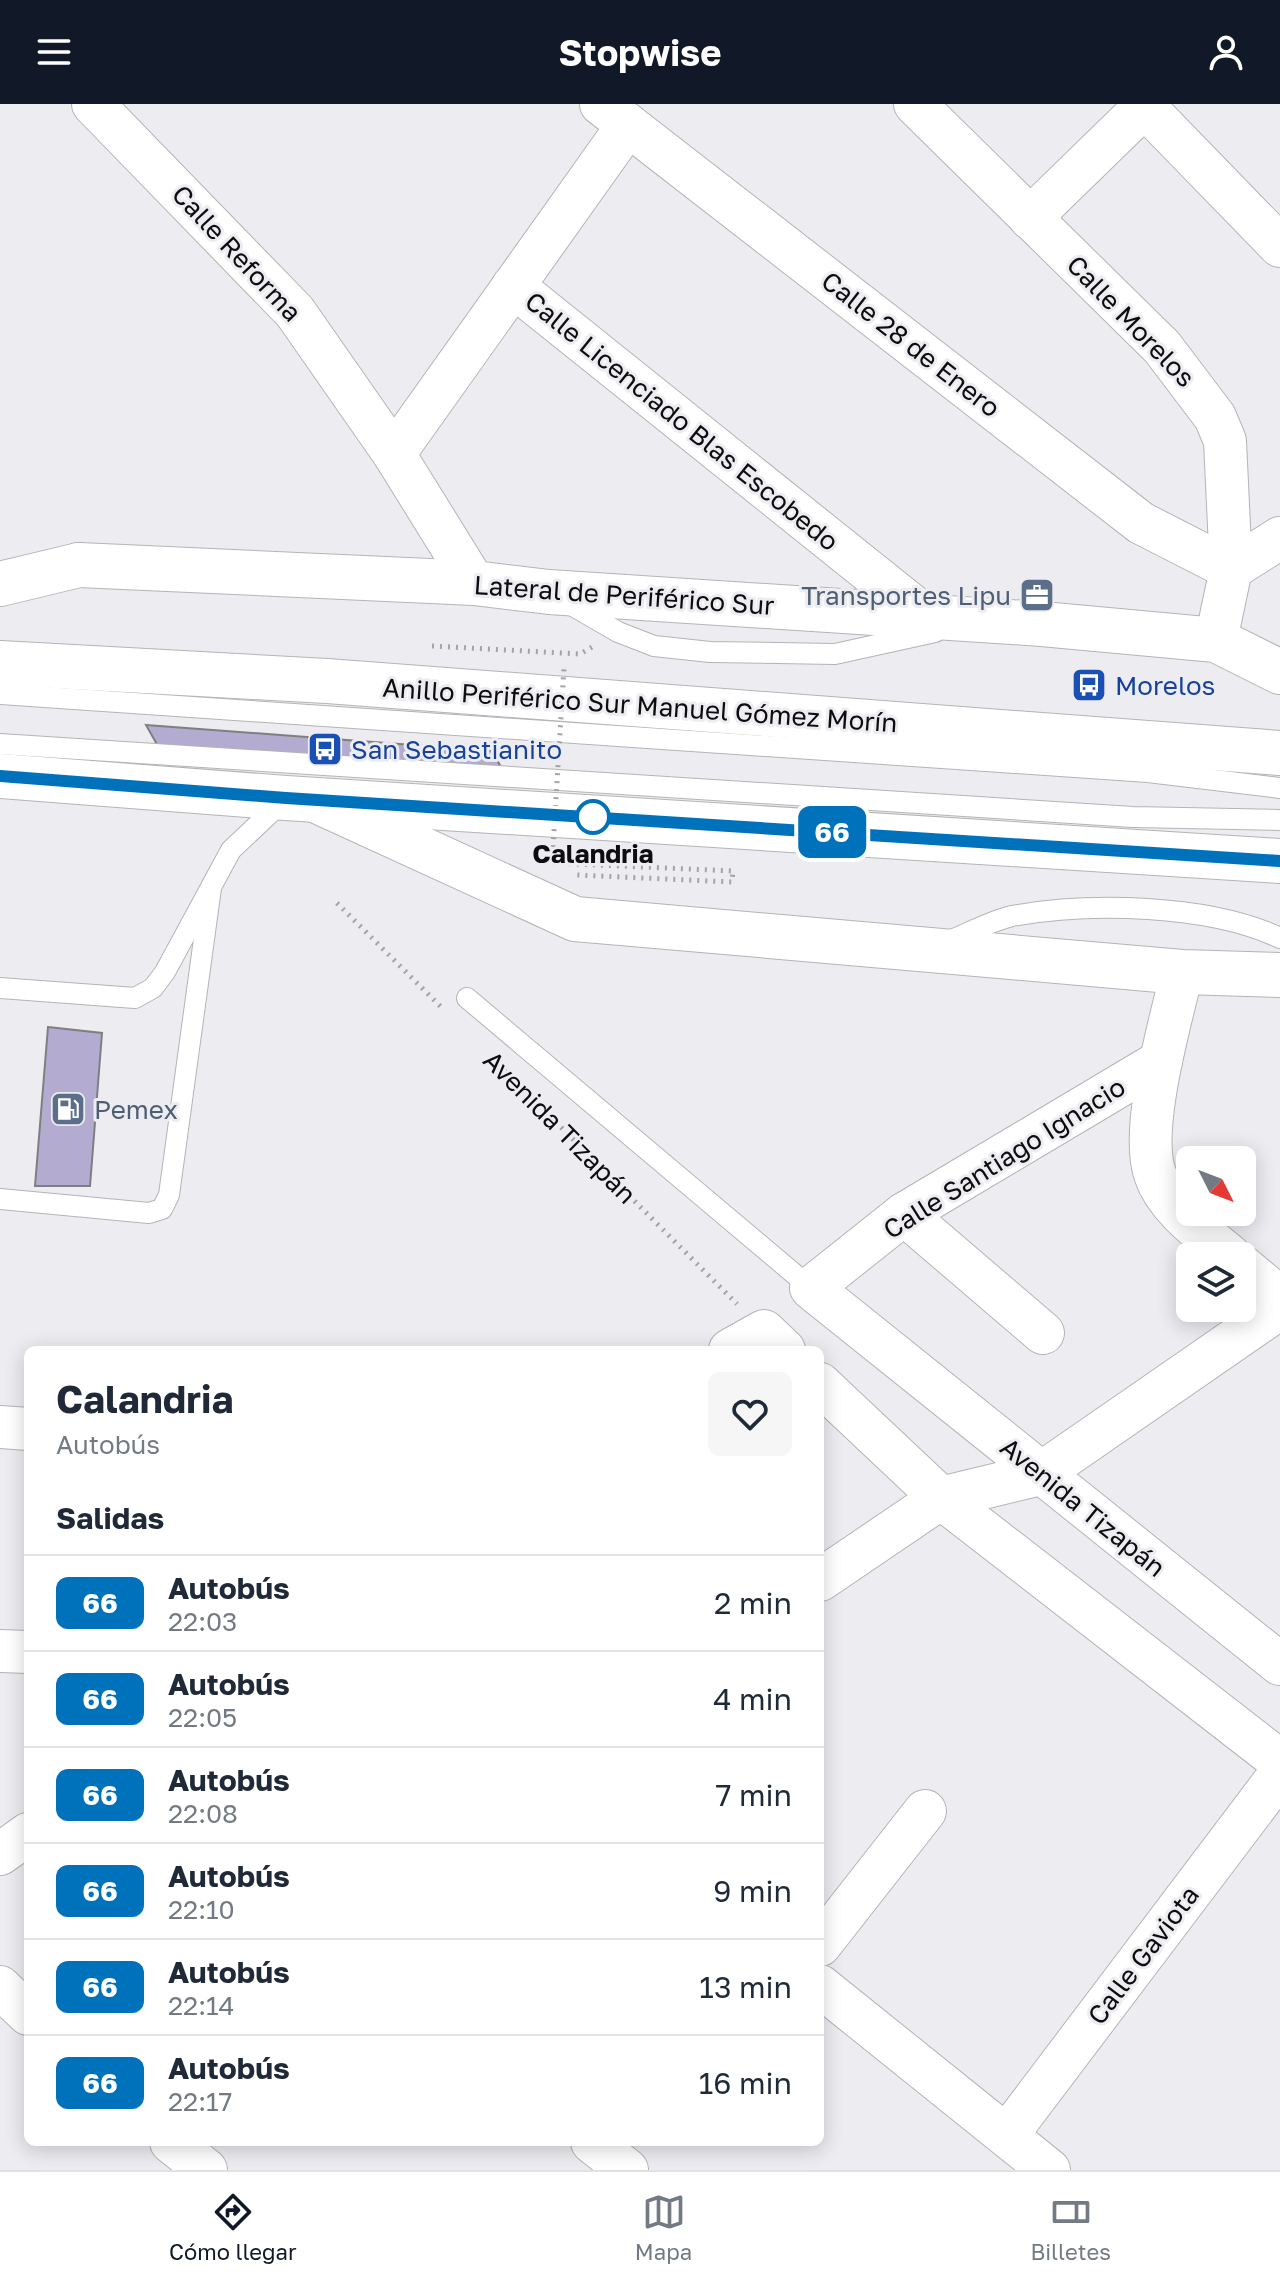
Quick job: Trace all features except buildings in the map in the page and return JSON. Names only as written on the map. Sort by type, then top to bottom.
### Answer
[{"type":"main road","name":"Lateral de Periférico Sur","points":[[0,584],[79,565],[474,583],[549,592],[990,620],[1216,640]]},
{"type":"main road","points":[[1216,640],[1280,672]]},
{"type":"main road","name":"Anillo Periférico Sur Manuel Gómez Morín","points":[[0,663],[327,681],[1280,753]]},
{"type":"main road","points":[[0,776],[300,799],[1280,861]]},
{"type":"main road","points":[[300,799],[575,919],[1182,972],[1280,975]]},
{"type":"street","name":"Calle Reforma","points":[[93,104],[268,280],[295,312],[394,454],[474,583]]},
{"type":"street","name":"Calle Morelos","points":[[915,104],[1162,347],[1215,417],[1225,441],[1231,569],[1216,640]]},
{"type":"street","points":[[1030,218],[1144,105],[1280,246]]},
{"type":"street","points":[[394,454],[513,286],[614,115]]},
{"type":"street","name":"Calle 28 de Enero","points":[[614,115],[1141,523],[1231,569]]},
{"type":"street","name":"Calle Licenciado Blas Escobedo","points":[[513,286],[926,617]]},
{"type":"street","points":[[1231,569],[1280,538]]},
{"type":"street","points":[[1182,972],[1161,1061],[1153,1126],[1155,1175],[1193,1225],[1213,1242]]},
{"type":"street","name":"Calle Santiago Ignacio","points":[[811,1288],[904,1214],[1161,1061]]},
{"type":"street","points":[[904,1214],[1043,1333]]},
{"type":"street","points":[[1256,1278],[1280,1298]]},
{"type":"street","name":"Avenida Tizapán","points":[[811,1288],[1280,1664]]},
{"type":"street","points":[[824,1577],[941,1498],[1040,1474],[1280,1308]]},
{"type":"street","points":[[824,1388],[941,1498],[1280,1761]]},
{"type":"street","points":[[0,1427],[24,1429]]},
{"type":"street","points":[[0,1651],[24,1652]]},
{"type":"street","name":"Calle Gaviota","points":[[1007,2135],[1280,1774]]},
{"type":"street","points":[[824,1940],[925,1811]]},
{"type":"street","points":[[0,1854],[24,1837]]},
{"type":"street","points":[[0,1987],[24,2010]]},
{"type":"street","points":[[824,1989],[1049,2170]]},
{"type":"street","points":[[176,2146],[206,2170]]},
{"type":"street","points":[[597,2146],[627,2170]]},
{"type":"lane","points":[[549,592],[618,632],[654,646],[766,655],[835,654],[990,620]]},
{"type":"lane","points":[[0,694],[1132,771],[1280,788]]},
{"type":"lane","points":[[0,744],[1133,817],[1280,820]]},
{"type":"lane","points":[[0,988],[135,998],[153,988],[165,972],[211,888],[218,868],[231,850],[300,799]]},
{"type":"lane","points":[[0,1199],[149,1213],[162,1209],[169,1195],[211,888]]},
{"type":"lane","points":[[927,950],[1010,917],[1086,908],[1185,914],[1280,938]]},
{"type":"lane","points":[[467,998],[811,1288]]},
{"type":"path","points":[[425,645],[580,654],[618,632]]},
{"type":"path","points":[[564,668],[552,863],[733,871]]},
{"type":"path","points":[[337,903],[449,1015]]},
{"type":"path","name":"Avenida Tizapán","points":[[494,1060],[759,1344]]},
{"type":"bus line","name":"66","points":[[0,776],[286,798],[1280,861]]},
{"type":"place","name":"Transportes Lipu","points":[[1037,595]]},
{"type":"place","name":"Morelos","points":[[1089,685]]},
{"type":"place","name":"San Sebastianito","points":[[325,749]]},
{"type":"place","name":"Calandria","points":[[593,817]]},
{"type":"place","name":"Pemex","points":[[68,1109]]}]
